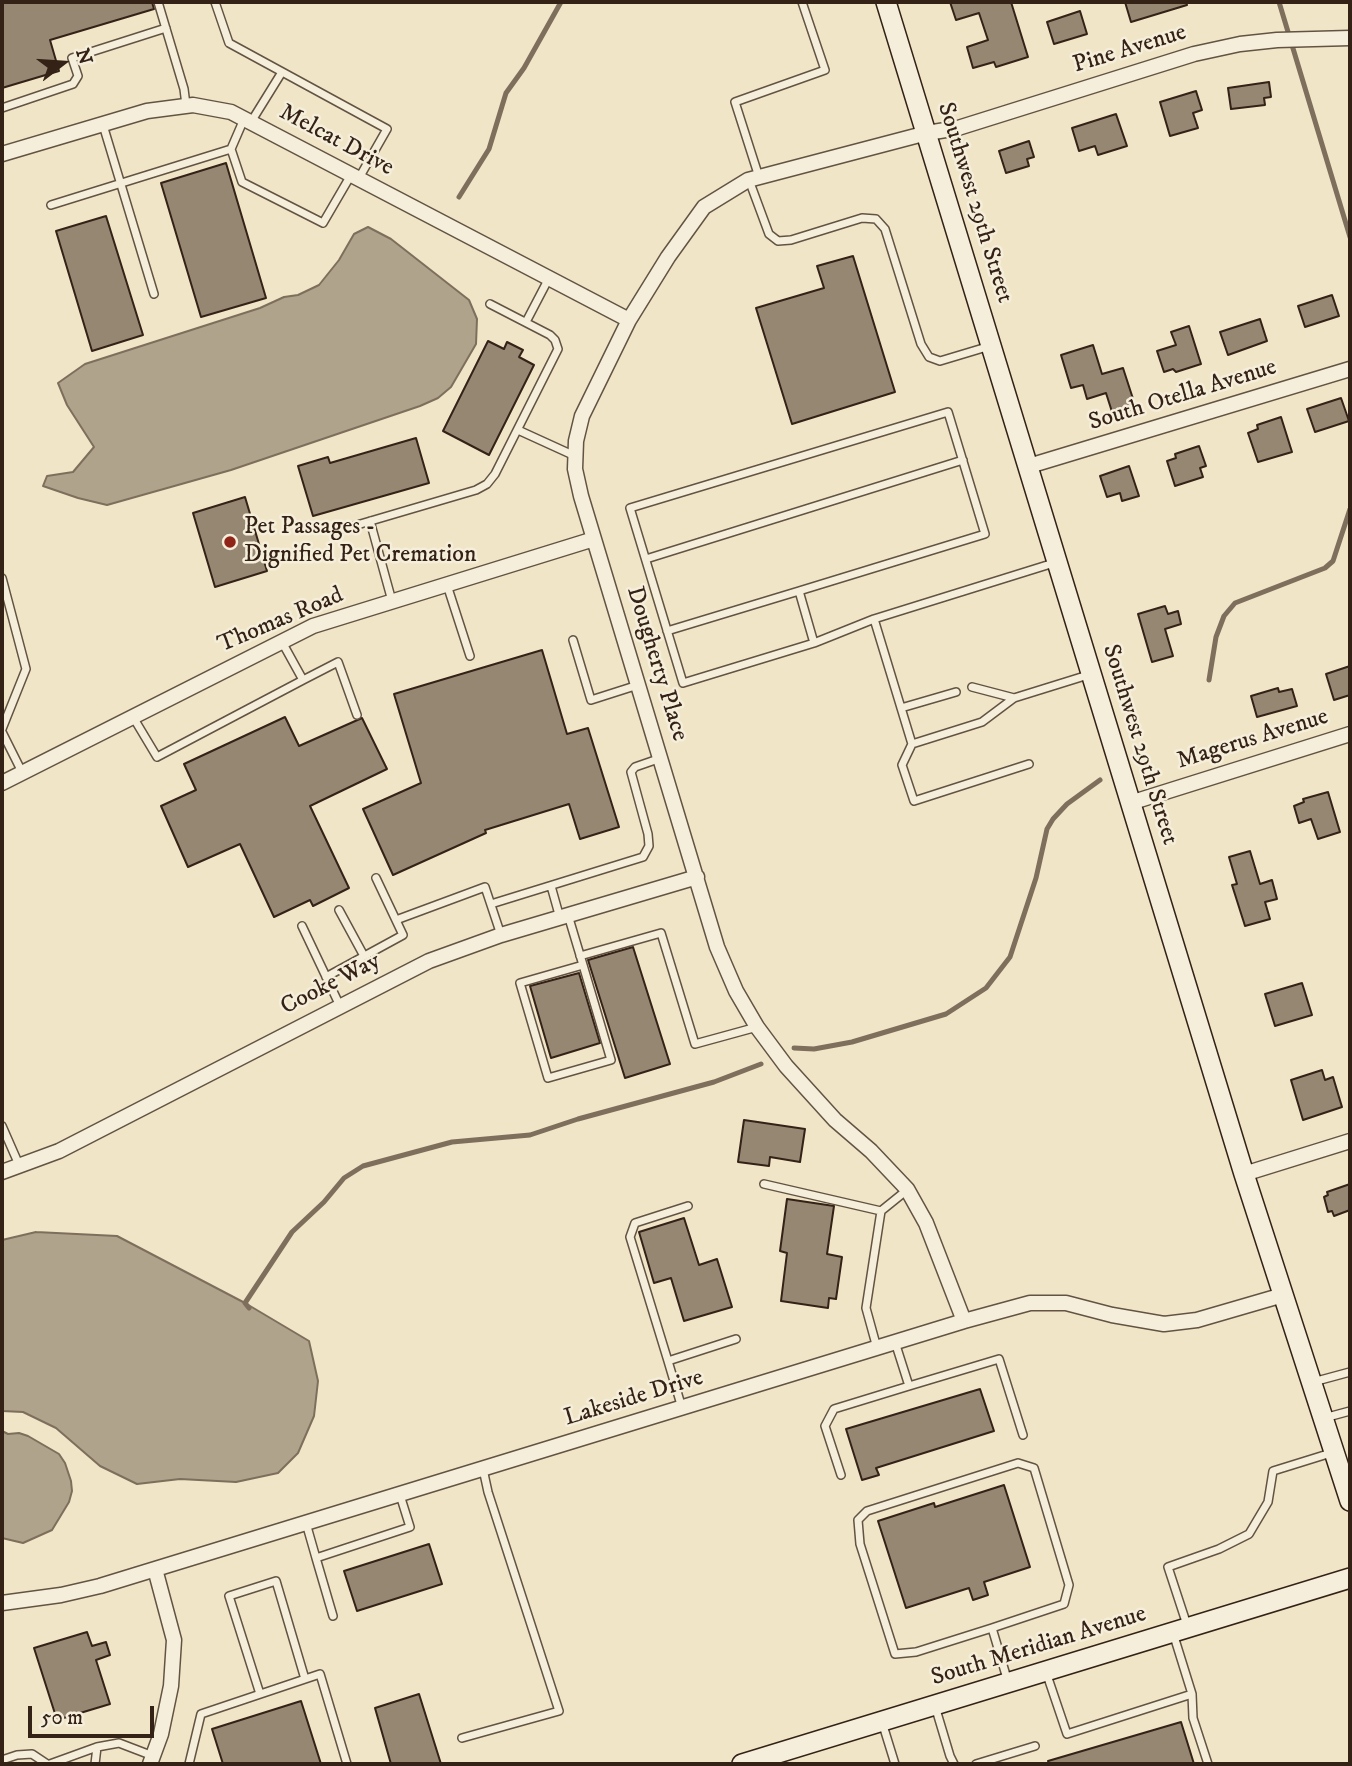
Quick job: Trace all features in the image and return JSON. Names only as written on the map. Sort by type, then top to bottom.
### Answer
[{"type":"street","name":"Southwest 29th Street","points":[[886,2],[1244,1174],[1335,1452],[1347,1476],[1350,1502]]},
{"type":"street","name":"Pine Avenue","points":[[927,133],[958,128],[1194,54],[1240,44],[1277,40],[1350,38]]},
{"type":"street","name":"Melcat Drive","points":[[2,155],[147,111],[186,105],[212,107],[248,120],[629,320]]},
{"type":"street","name":"Dougherty Place","points":[[927,133],[754,178],[704,207],[668,257],[629,320],[582,416],[576,441],[576,457],[578,483],[594,539],[717,947],[736,991],[757,1027],[786,1066],[835,1120],[907,1189],[926,1223],[964,1321]]},
{"type":"street","name":"South Otella Avenue","points":[[1029,466],[1350,369]]},
{"type":"street","name":"Thomas Road","points":[[2,783],[313,626],[594,539]]},
{"type":"street","name":"Magerus Avenue","points":[[1130,803],[1350,734]]},
{"type":"street","name":"Cooke Way","points":[[2,1172],[59,1151],[429,961],[501,935],[697,877]]},
{"type":"street","points":[[1244,1174],[1350,1141]]},
{"type":"street","name":"Lakeside Drive","points":[[2,1603],[61,1595],[155,1569],[1030,1303],[1066,1303],[1164,1324],[1197,1320],[1283,1295]]},
{"type":"street","points":[[151,1760],[161,1734],[171,1686],[174,1640],[155,1569]]},
{"type":"street","name":"South Meridian Avenue","points":[[753,1763],[1350,1578]]},
{"type":"lane","points":[[158,2],[184,89],[186,105]]},
{"type":"lane","points":[[215,2],[229,43],[387,129],[323,223],[242,182],[231,149]]},
{"type":"lane","points":[[802,2],[825,70],[735,102],[769,234],[778,241],[791,240],[862,218],[876,219],[885,229],[922,344],[929,357],[940,361],[992,346]]},
{"type":"lane","points":[[2,108],[73,84],[78,76],[72,58],[166,28]]},
{"type":"lane","points":[[51,205],[231,149],[282,72]]},
{"type":"lane","points":[[103,124],[154,294]]},
{"type":"lane","points":[[526,322],[550,278]]},
{"type":"lane","points":[[340,530],[476,490],[487,484],[495,474],[558,349],[550,335],[490,304]]},
{"type":"lane","points":[[667,631],[985,534],[948,412],[630,508],[646,559],[667,631],[683,683],[814,643],[874,619],[1058,562]]},
{"type":"lane","points":[[518,430],[576,457]]},
{"type":"lane","points":[[646,559],[963,460]]},
{"type":"lane","points":[[370,521],[392,602]]},
{"type":"lane","points":[[2,578],[26,669],[2,731],[22,772]]},
{"type":"lane","points":[[447,585],[470,656]]},
{"type":"lane","points":[[799,591],[814,643]]},
{"type":"lane","points":[[874,619],[912,744],[902,765],[914,802],[1029,764]]},
{"type":"lane","points":[[282,640],[303,680]]},
{"type":"lane","points":[[573,640],[591,700],[638,685]]},
{"type":"lane","points":[[133,716],[157,757],[338,662],[357,715]]},
{"type":"lane","points":[[912,744],[982,722],[1014,698],[1091,674]]},
{"type":"lane","points":[[972,687],[1014,698]]},
{"type":"lane","points":[[901,708],[956,692]]},
{"type":"lane","points":[[491,904],[643,857],[649,846],[649,834],[631,772],[635,767],[661,758]]},
{"type":"lane","points":[[326,977],[404,935],[376,878]]},
{"type":"lane","points":[[551,886],[580,956],[583,965],[611,1060],[548,1078],[520,983],[583,965]]},
{"type":"lane","points":[[396,920],[485,887],[501,935]]},
{"type":"lane","points":[[339,910],[364,956]]},
{"type":"lane","points":[[302,926],[340,1006]]},
{"type":"lane","points":[[580,956],[661,933],[695,1044],[757,1027]]},
{"type":"lane","points":[[2,1126],[20,1167]]},
{"type":"lane","points":[[764,1184],[881,1211]]},
{"type":"lane","points":[[877,1348],[866,1308],[881,1211],[907,1189]]},
{"type":"lane","points":[[682,1408],[630,1237],[635,1223],[688,1206]]},
{"type":"lane","points":[[668,1360],[736,1339]]},
{"type":"lane","points":[[895,1342],[909,1386]]},
{"type":"lane","points":[[841,1475],[825,1426],[834,1409],[999,1359],[1023,1435]]},
{"type":"lane","points":[[1312,1382],[1350,1372]]},
{"type":"lane","points":[[1324,1418],[1350,1411]]},
{"type":"lane","points":[[1208,1764],[1193,1718],[1192,1694],[1168,1567],[1219,1549],[1249,1534],[1268,1502],[1273,1471],[1335,1452]]},
{"type":"lane","points":[[1018,1463],[1034,1468],[1069,1585],[1064,1604],[992,1628],[916,1652],[895,1654],[860,1544],[858,1520],[867,1511],[1018,1463]]},
{"type":"lane","points":[[462,1738],[559,1712],[488,1492],[483,1468]]},
{"type":"lane","points":[[316,1558],[410,1527],[400,1494]]},
{"type":"lane","points":[[306,1523],[333,1616]]},
{"type":"lane","points":[[260,1694],[229,1596],[276,1581],[305,1679]]},
{"type":"lane","points":[[992,1628],[1008,1682]]},
{"type":"lane","points":[[1045,1671],[1067,1734],[1192,1694]]},
{"type":"lane","points":[[189,1764],[201,1714],[320,1674],[347,1764]]},
{"type":"lane","points":[[934,1705],[954,1764]]},
{"type":"lane","points":[[882,1722],[895,1764]]},
{"type":"lane","points":[[2,1760],[32,1754],[48,1764],[97,1747],[119,1743],[151,1760]]},
{"type":"lane","points":[[976,1764],[1035,1746]]},
{"type":"lane","points":[[95,1764],[97,1747]]},
{"type":"shaded area","points":[[368,227],[391,239],[469,300],[477,319],[476,344],[451,387],[438,398],[231,470],[107,505],[43,486],[47,476],[73,472],[94,447],[67,405],[58,383],[85,364],[260,308],[319,285],[339,260],[354,234]]},
{"type":"shaded area","points":[[36,1232],[117,1236],[245,1303],[309,1341],[318,1381],[314,1416],[298,1453],[278,1473],[236,1482],[180,1479],[137,1484],[100,1466],[56,1428],[23,1412],[2,1411],[2,1240]]},
{"type":"shaded area","points":[[2,1431],[28,1436],[59,1454],[71,1481],[69,1502],[52,1530],[23,1543],[2,1538]]},
{"type":"building","points":[[2,2],[152,2],[154,9],[50,40],[59,71],[2,88]]},
{"type":"building","points":[[950,2],[1011,2],[1028,57],[996,67],[994,62],[973,68],[967,47],[988,40],[979,13],[956,20]]},
{"type":"building","points":[[1125,2],[1186,2],[1187,5],[1131,22]]},
{"type":"building","points":[[1080,11],[1087,34],[1054,44],[1047,22]]},
{"type":"building","points":[[1269,82],[1271,97],[1264,98],[1265,105],[1231,109],[1228,88]]},
{"type":"building","points":[[1196,91],[1202,110],[1193,113],[1198,128],[1170,136],[1160,102]]},
{"type":"building","points":[[1116,114],[1127,146],[1098,155],[1095,146],[1079,151],[1072,128]]},
{"type":"building","points":[[1029,141],[1034,157],[1027,159],[1029,166],[1006,173],[999,151]]},
{"type":"building","points":[[226,163],[266,298],[201,317],[161,183]]},
{"type":"building","points":[[106,216],[143,335],[92,351],[56,231]]},
{"type":"building","points":[[853,256],[895,392],[792,424],[756,308],[824,288],[817,266]]},
{"type":"building","points":[[1332,295],[1339,316],[1305,327],[1298,306]]},
{"type":"building","points":[[1260,319],[1267,341],[1228,355],[1220,332]]},
{"type":"building","points":[[1189,326],[1201,364],[1176,372],[1173,369],[1164,372],[1157,351],[1176,345],[1171,332]]},
{"type":"building","points":[[488,341],[504,349],[507,342],[523,350],[519,357],[534,365],[489,455],[443,431]]},
{"type":"building","points":[[1093,345],[1102,374],[1123,368],[1136,408],[1113,415],[1106,393],[1087,399],[1083,385],[1071,388],[1061,355]]},
{"type":"building","points":[[1341,398],[1349,421],[1315,432],[1307,409]]},
{"type":"building","points":[[1281,417],[1292,452],[1258,462],[1248,433],[1258,429],[1257,425]]},
{"type":"building","points":[[416,438],[429,483],[313,516],[298,466],[328,457],[330,463]]},
{"type":"building","points":[[1199,446],[1206,466],[1200,468],[1203,477],[1175,486],[1167,461],[1176,458],[1175,454]]},
{"type":"building","points":[[1129,466],[1139,496],[1122,501],[1120,493],[1107,497],[1100,476]]},
{"type":"building","name":"Pet Passages - Dignified Pet Cremation","points":[[245,497],[267,571],[215,587],[193,513]]},
{"type":"building","points":[[1165,606],[1168,614],[1178,611],[1181,624],[1165,629],[1173,656],[1152,662],[1138,614]]},
{"type":"building","points":[[542,650],[567,734],[588,728],[619,827],[580,839],[569,804],[485,830],[486,833],[393,875],[363,809],[421,783],[394,694]]},
{"type":"building","points":[[1350,666],[1350,695],[1334,700],[1326,674]]},
{"type":"building","points":[[1278,688],[1279,692],[1292,689],[1297,706],[1257,717],[1251,696]]},
{"type":"building","points":[[285,717],[299,746],[362,718],[387,769],[310,806],[349,888],[313,906],[310,900],[274,917],[240,844],[188,867],[161,806],[196,790],[184,764]]},
{"type":"building","points":[[1328,792],[1340,832],[1318,839],[1311,819],[1299,823],[1294,806],[1304,802],[1303,799]]},
{"type":"building","points":[[1250,851],[1260,884],[1272,880],[1277,899],[1265,902],[1270,919],[1245,926],[1232,885],[1237,884],[1229,857]]},
{"type":"building","points":[[633,947],[670,1064],[625,1078],[588,960]]},
{"type":"building","points":[[579,973],[600,1043],[551,1058],[530,986]]},
{"type":"building","points":[[1302,983],[1312,1015],[1275,1026],[1265,994]]},
{"type":"building","points":[[1322,1070],[1325,1080],[1333,1077],[1342,1107],[1303,1120],[1291,1080]]},
{"type":"building","points":[[744,1120],[805,1129],[800,1162],[770,1157],[769,1166],[738,1162]]},
{"type":"building","points":[[1350,1184],[1350,1210],[1334,1216],[1332,1211],[1328,1212],[1324,1197],[1328,1195],[1327,1192]]},
{"type":"building","points":[[787,1199],[834,1206],[827,1254],[842,1257],[836,1299],[829,1298],[828,1308],[781,1301],[787,1253],[780,1251]]},
{"type":"building","points":[[684,1218],[699,1265],[717,1259],[732,1307],[684,1321],[671,1278],[654,1283],[639,1232]]},
{"type":"building","points":[[980,1389],[994,1431],[876,1468],[879,1475],[862,1480],[846,1429]]},
{"type":"building","points":[[1004,1485],[1030,1567],[984,1582],[988,1595],[973,1600],[969,1588],[906,1608],[878,1521],[934,1503],[935,1507]]},
{"type":"building","points":[[429,1544],[442,1584],[357,1611],[344,1571]]},
{"type":"building","points":[[87,1632],[92,1646],[106,1642],[110,1655],[96,1660],[110,1704],[57,1720],[34,1648]]},
{"type":"building","points":[[419,1694],[441,1764],[391,1764],[375,1708]]},
{"type":"building","points":[[301,1701],[321,1764],[223,1764],[212,1729]]},
{"type":"building","points":[[1181,1722],[1194,1764],[1049,1764],[1048,1761]]},
{"type":"waterway","points":[[459,197],[489,149],[506,93],[524,68],[561,2]]},
{"type":"waterway","points":[[1279,2],[1350,237]]},
{"type":"waterway","points":[[1209,680],[1216,637],[1224,616],[1235,603],[1325,568],[1333,561],[1350,509]]},
{"type":"waterway","points":[[794,1048],[814,1049],[852,1042],[946,1014],[986,988],[1010,957],[1036,878],[1047,829],[1067,804],[1100,780]]},
{"type":"waterway","points":[[249,1308],[245,1303],[292,1232],[324,1202],[344,1178],[363,1166],[452,1142],[530,1135],[714,1082],[761,1064]]},
{"type":"place","name":"Pet Passages - Dignified Pet Cremation","points":[[230,542]]}]
